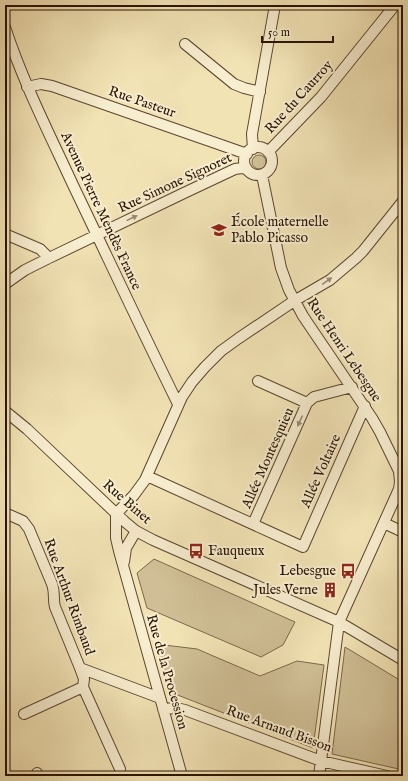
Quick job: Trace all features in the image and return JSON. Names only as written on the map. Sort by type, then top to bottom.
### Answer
[{"type":"street","points":[[250,151],[261,148],[268,152],[271,157],[272,165],[267,172],[262,175],[252,174],[247,168],[245,161],[250,151],[275,5]]},
{"type":"street","name":"Rue du Caurroy","points":[[268,152],[321,98],[395,5]]},
{"type":"street","name":"Avenue Pierre Mendès France","points":[[5,27],[27,87],[178,404]]},
{"type":"street","points":[[186,44],[234,84],[260,92]]},
{"type":"street","name":"Rue Pasteur","points":[[27,87],[41,84],[52,86],[250,151]]},
{"type":"street","name":"Rue Simone Signoret","points":[[5,284],[25,270],[49,258],[235,169],[247,168]]},
{"type":"street","name":"Rue Henri Lebesgue","points":[[262,175],[281,268],[286,284],[303,316],[365,406],[380,432],[397,467],[400,479],[399,489],[339,622],[320,776]]},
{"type":"street","points":[[116,514],[138,490],[147,476],[178,404],[192,382],[205,367],[221,351],[238,338],[294,301],[330,280],[356,258],[403,201]]},
{"type":"street","points":[[5,234],[40,249],[49,258]]},
{"type":"street","name":"Allée Montesquieu","points":[[258,381],[307,403]]},
{"type":"street","name":"Allée Montesquieu","points":[[254,524],[307,403],[314,397],[352,386]]},
{"type":"street","name":"Allée Voltaire","points":[[254,524],[304,547],[365,406]]},
{"type":"street","name":"Rue Binet","points":[[5,411],[27,429],[116,514],[136,531],[153,540],[339,622],[403,660]]},
{"type":"street","points":[[147,476],[254,524]]},
{"type":"street","name":"Rue Arthur Rimbaud","points":[[5,513],[23,521],[29,529],[52,584],[54,591],[54,604],[80,668],[160,698]]},
{"type":"street","name":"Rue de la Procession","points":[[116,514],[116,538],[118,551],[182,776]]},
{"type":"street","points":[[384,523],[403,532]]},
{"type":"street","name":"Rue de la Procession","points":[[126,575],[124,558],[125,553],[128,544],[136,531]]},
{"type":"street","points":[[80,668],[84,678],[83,687],[120,769]]},
{"type":"street","points":[[24,714],[83,687]]},
{"type":"street","name":"Rue Arnaud Bisson","points":[[163,709],[180,708],[321,761],[387,776]]},
{"type":"shaded area","points":[[259,155],[264,157],[266,162],[264,167],[259,169],[254,167],[252,162],[254,157]]},
{"type":"shaded area","points":[[154,559],[295,622],[283,645],[261,657],[147,608],[137,573]]},
{"type":"shaded area","points":[[156,644],[197,649],[260,676],[297,661],[324,665],[313,748],[175,694],[170,695]]},
{"type":"shaded area","points":[[345,647],[403,682],[403,770],[332,754]]},
{"type":"place","name":"École maternelle Pablo Picasso","points":[[219,230]]},
{"type":"place","name":"Fauqueux","points":[[196,551]]},
{"type":"place","name":"Lebesgue","points":[[348,571]]},
{"type":"place","name":"Jules Verne","points":[[330,590]]}]
